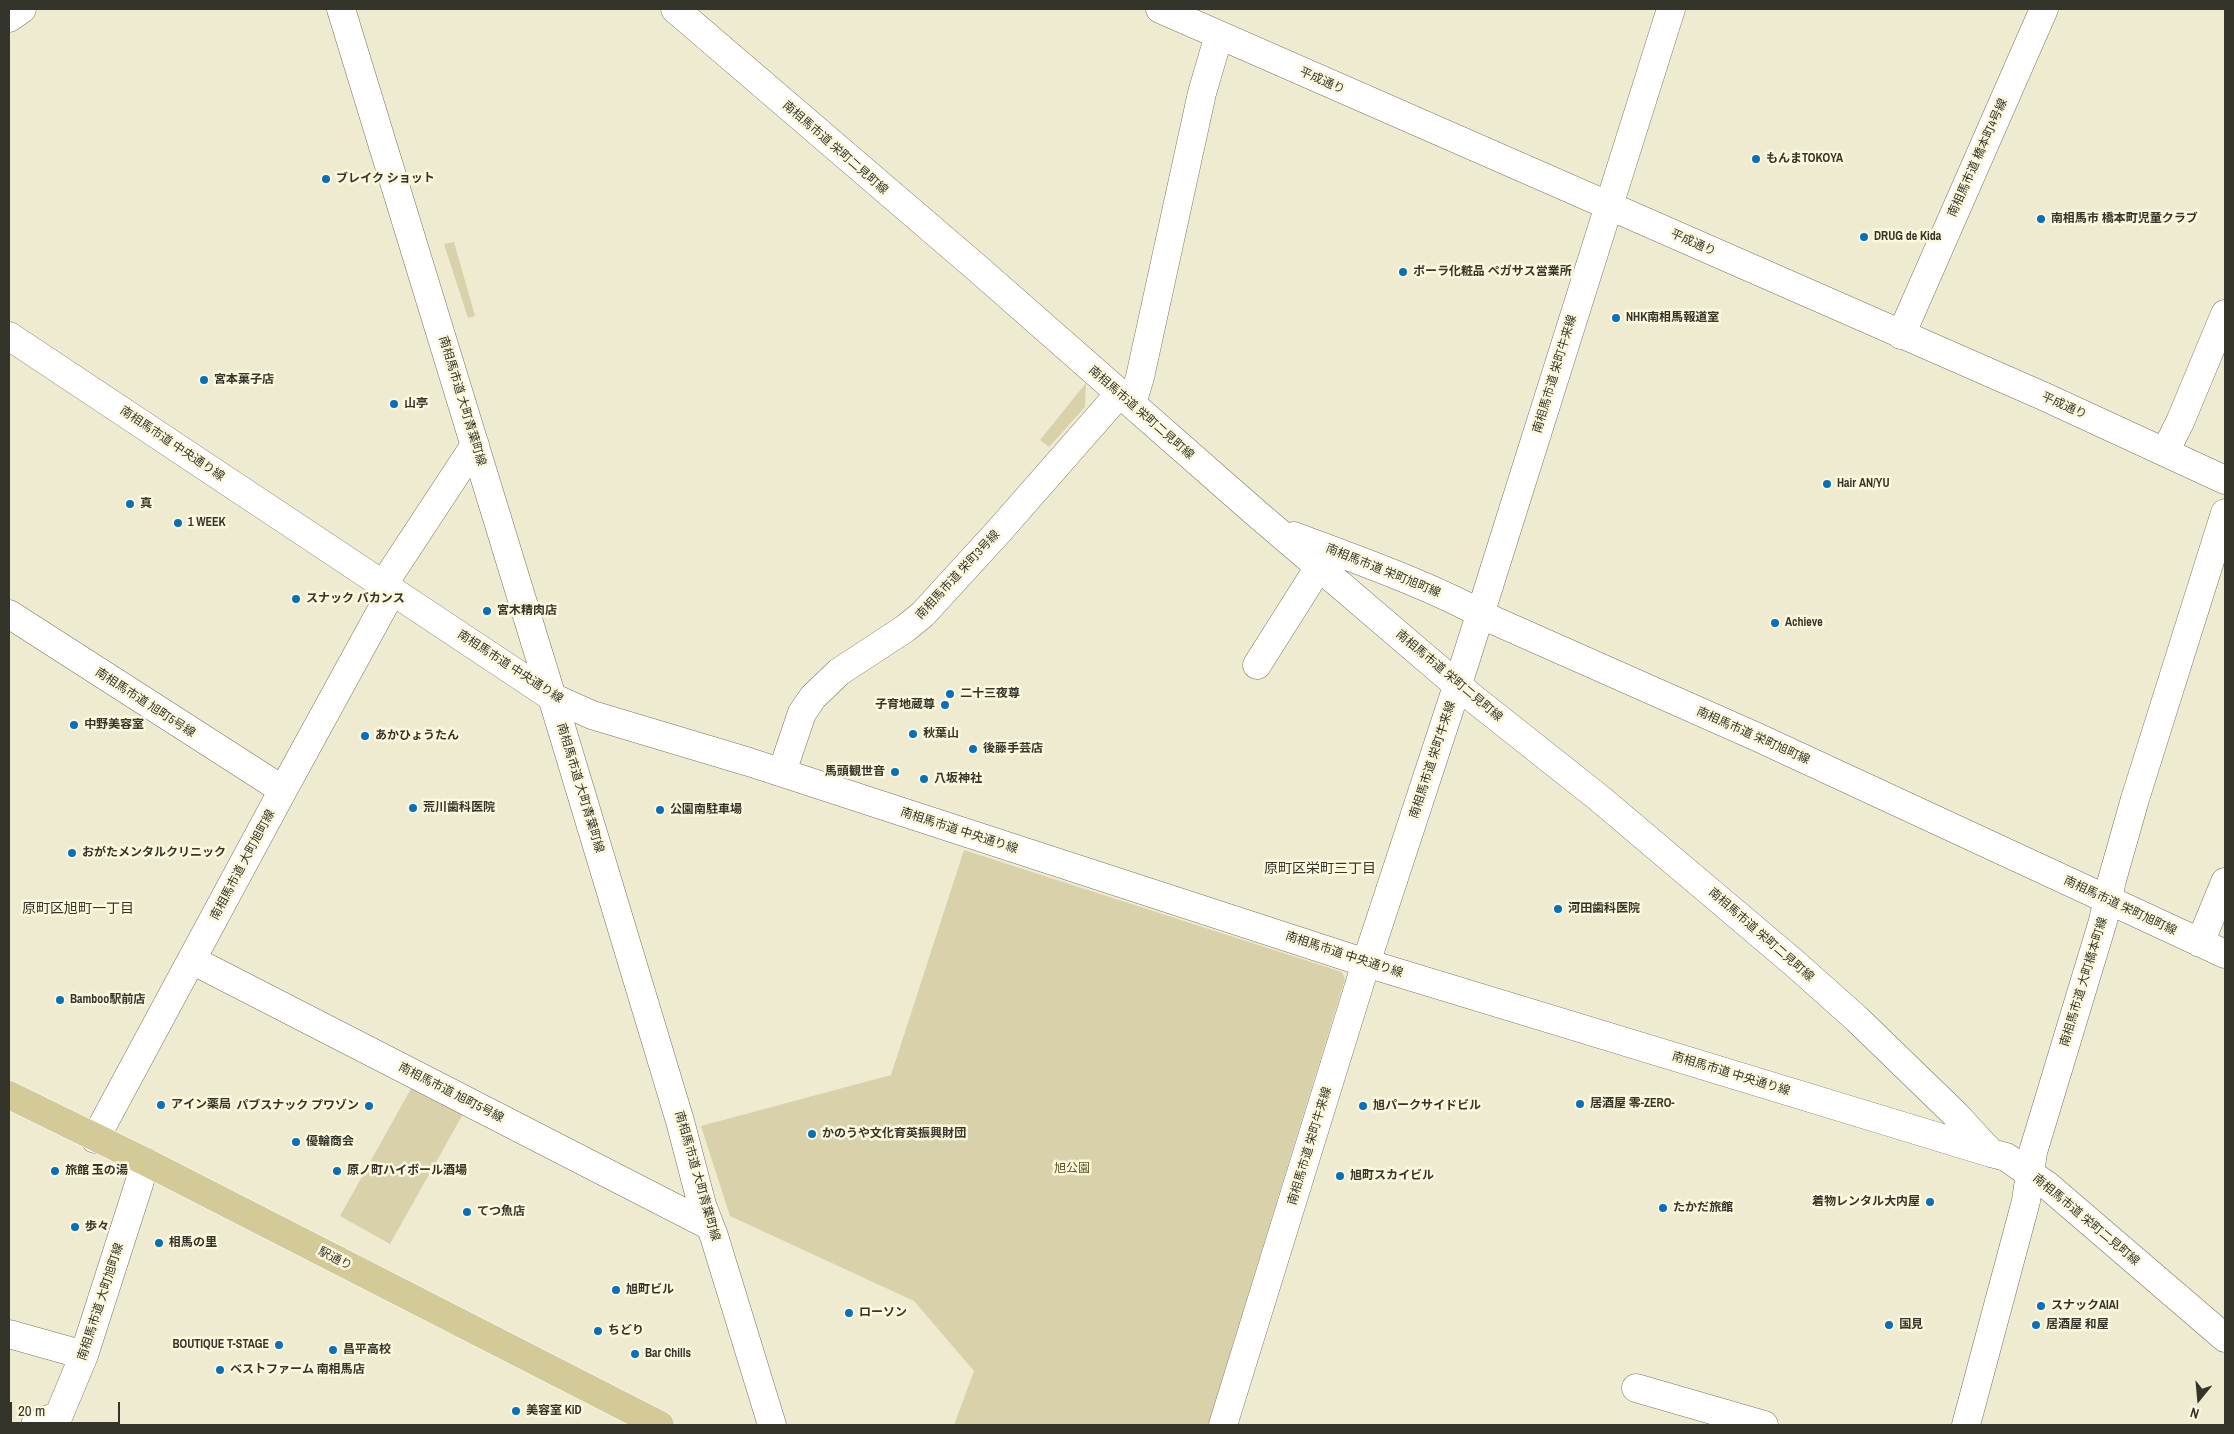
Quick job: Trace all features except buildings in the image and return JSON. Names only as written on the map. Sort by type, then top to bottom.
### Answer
[{"type":"main road","name":"駅通り","points":[[9,1095],[95,1139],[146,1162],[660,1425]]},
{"type":"street","points":[[9,18],[22,9]]},
{"type":"street","name":"南相馬市道 大町青葉町線","points":[[341,9],[552,697],[678,1112],[710,1226],[772,1425]]},
{"type":"street","name":"南相馬市道 栄町二見町線","points":[[675,9],[977,268],[1095,374],[1126,398],[1457,685],[1599,798],[1793,962],[1864,1026],[1956,1115],[1991,1153],[2006,1157],[2048,1186],[2225,1338]]},
{"type":"street","name":"平成通り","points":[[1160,9],[1608,205],[2225,480]]},
{"type":"street","name":"南相馬市道 栄町牛来線","points":[[1223,1425],[1366,963],[1457,685],[1671,9]]},
{"type":"street","name":"南相馬市道 橋本町4号線","points":[[1901,335],[2044,9]]},
{"type":"street","points":[[1126,398],[1140,377],[1202,93],[1219,35]]},
{"type":"street","points":[[2165,452],[2180,422],[2225,314]]},
{"type":"street","name":"南相馬市道 中央通り線","points":[[9,336],[552,697],[592,715],[782,772],[1366,963],[1991,1153]]},
{"type":"street","name":"南相馬市道 栄町3号線","points":[[782,772],[802,713],[813,697],[839,672],[906,628],[923,614],[1126,398]]},
{"type":"street","name":"南相馬市道 大町旭町線","points":[[95,1139],[283,790],[388,588],[475,445]]},
{"type":"street","name":"南相馬市道 大町橋本町線","points":[[1966,1425],[2026,1201],[2033,1152],[2103,921],[2135,799],[2225,513]]},
{"type":"street","name":"南相馬市道 栄町旭町線","points":[[1276,529],[1365,562],[1480,612],[1757,737],[2107,901],[2225,954]]},
{"type":"street","points":[[1257,665],[1319,566]]},
{"type":"street","name":"南相馬市道 旭町5号線","points":[[9,614],[283,790]]},
{"type":"street","points":[[2200,942],[2225,882]]},
{"type":"street","name":"南相馬市道 旭町5号線","points":[[192,960],[710,1226]]},
{"type":"street","name":"南相馬市道 大町旭町線","points":[[52,1422],[84,1354],[146,1162]]},
{"type":"street","points":[[9,1334],[84,1354]]},
{"type":"street","points":[[1636,1388],[1764,1425]]},
{"type":"green space","points":[[454,242],[475,316],[468,318],[444,244]]},
{"type":"green space","points":[[1086,383],[1085,407],[1049,447],[1040,440]]},
{"type":"green space","name":"旭公園","points":[[964,850],[1342,972],[1345,979],[1208,1425],[954,1425],[974,1371],[914,1301],[730,1216],[701,1126],[891,1075]]},
{"type":"green space","points":[[413,1085],[463,1114],[390,1244],[340,1216]]},
{"type":"place","name":"もんまTOKOYA","points":[[1756,159]]},
{"type":"place","name":"ブレイク ショット","points":[[326,179]]},
{"type":"place","name":"南相馬市 橋本町児童クラブ","points":[[2041,219]]},
{"type":"place","name":"DRUG de Kida","points":[[1864,237]]},
{"type":"place","name":"ポーラ化粧品 ペガサス営業所","points":[[1403,272]]},
{"type":"place","name":"NHK南相馬報道室","points":[[1616,318]]},
{"type":"place","name":"宮本菓子店","points":[[204,380]]},
{"type":"place","name":"山亭","points":[[394,404]]},
{"type":"place","name":"Hair AN/YU","points":[[1827,484]]},
{"type":"place","name":"真","points":[[130,504]]},
{"type":"place","name":"1 WEEK","points":[[178,523]]},
{"type":"place","name":"スナック バカンス","points":[[296,599]]},
{"type":"place","name":"宮木精肉店","points":[[487,611]]},
{"type":"place","name":"Achieve","points":[[1775,623]]},
{"type":"place","name":"二十三夜尊","points":[[950,694]]},
{"type":"place","name":"子育地蔵尊","points":[[945,705]]},
{"type":"place","name":"中野美容室","points":[[74,725]]},
{"type":"place","name":"秋葉山","points":[[913,734]]},
{"type":"place","name":"あかひょうたん","points":[[365,736]]},
{"type":"place","name":"後藤手芸店","points":[[973,749]]},
{"type":"place","name":"馬頭観世音","points":[[895,772]]},
{"type":"place","name":"八坂神社","points":[[924,779]]},
{"type":"place","name":"荒川歯科医院","points":[[413,808]]},
{"type":"place","name":"公園南駐車場","points":[[660,810]]},
{"type":"place","name":"おがたメンタルクリニック","points":[[72,853]]},
{"type":"place","name":"河田歯科医院","points":[[1558,909]]},
{"type":"place","name":"Bamboo駅前店","points":[[60,1000]]},
{"type":"place","name":"居酒屋 零-ZERO-","points":[[1580,1104]]},
{"type":"place","name":"アイン薬局","points":[[161,1105]]},
{"type":"place","name":"パブスナック プワゾン","points":[[369,1106]]},
{"type":"place","name":"旭パークサイドビル","points":[[1363,1106]]},
{"type":"place","name":"かのうや文化育英振興財団","points":[[812,1134]]},
{"type":"place","name":"優輪商会","points":[[296,1142]]},
{"type":"place","name":"旅館 玉の湯","points":[[55,1171]]},
{"type":"place","name":"原ノ町ハイボール酒場","points":[[337,1171]]},
{"type":"place","name":"旭町スカイビル","points":[[1340,1176]]},
{"type":"place","name":"着物レンタル大内屋","points":[[1930,1202]]},
{"type":"place","name":"たかだ旅館","points":[[1663,1208]]},
{"type":"place","name":"てつ魚店","points":[[467,1212]]},
{"type":"place","name":"歩々","points":[[75,1227]]},
{"type":"place","name":"相馬の里","points":[[159,1243]]},
{"type":"place","name":"旭町ビル","points":[[616,1290]]},
{"type":"place","name":"スナックAIAI","points":[[2041,1306]]},
{"type":"place","name":"ローソン","points":[[849,1313]]},
{"type":"place","name":"国見","points":[[1889,1325]]},
{"type":"place","name":"居酒屋 和屋","points":[[2036,1325]]},
{"type":"place","name":"ちどり","points":[[598,1331]]},
{"type":"place","name":"BOUTIQUE T-STAGE","points":[[279,1345]]},
{"type":"place","name":"昌平高校","points":[[333,1350]]},
{"type":"place","name":"Bar Chills","points":[[635,1354]]},
{"type":"place","name":"ベストファーム 南相馬店","points":[[220,1370]]},
{"type":"place","name":"美容室 KiD","points":[[516,1411]]},
{"type":"district","name":"原町区栄町三丁目","points":[[1320,869]]},
{"type":"district","name":"原町区旭町一丁目","points":[[78,909]]}]
